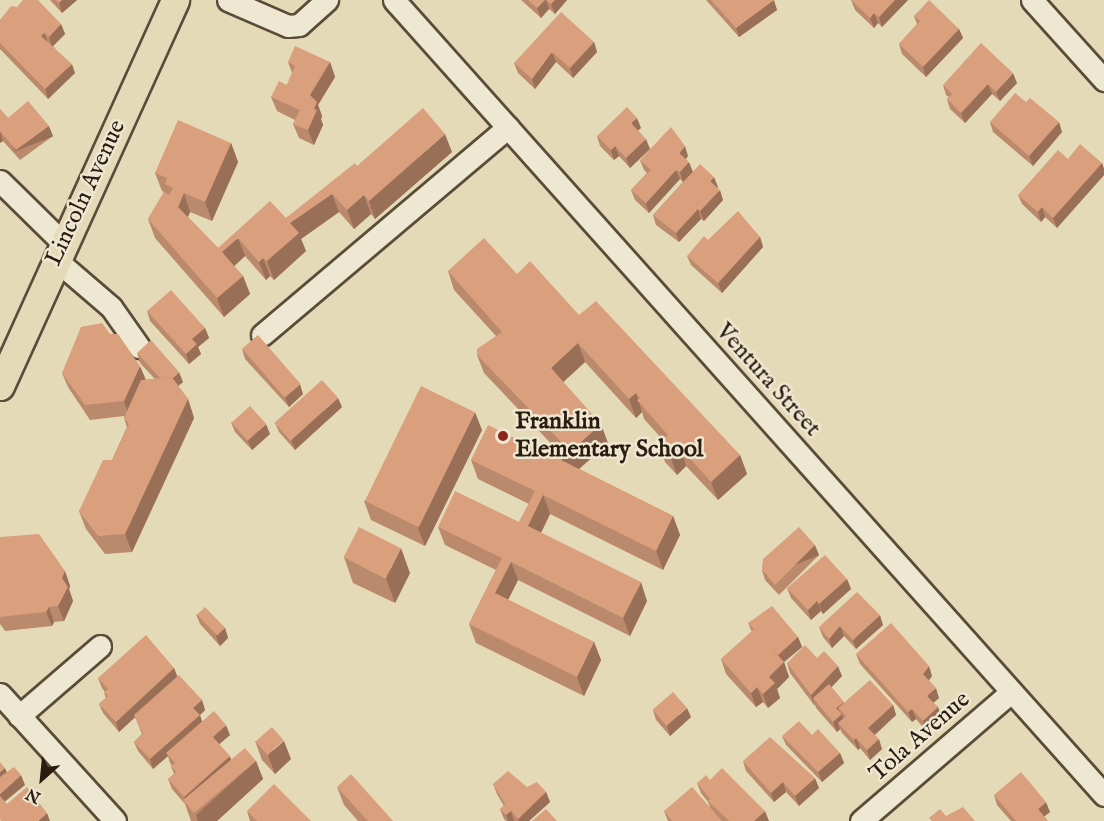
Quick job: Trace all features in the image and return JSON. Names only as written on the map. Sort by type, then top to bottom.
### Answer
[{"type":"main road","name":"Lincoln Avenue","points":[[0,386],[171,1]]},
{"type":"street","points":[[228,0],[288,26],[299,25],[327,0]]},
{"type":"street","name":"Ventura Street","points":[[394,0],[1104,795]]},
{"type":"street","points":[[1032,0],[1104,80]]},
{"type":"street","points":[[262,335],[508,127]]},
{"type":"street","points":[[0,181],[58,251],[111,307],[139,347]]},
{"type":"street","points":[[19,716],[100,646]]},
{"type":"street","name":"Tola Avenue","points":[[861,821],[1011,692]]},
{"type":"street","points":[[0,694],[115,821]]},
{"type":"building","points":[[23,0],[38,0],[61,24],[49,37],[44,33],[41,36],[72,64],[45,89],[0,43],[0,20],[11,6],[17,7]]},
{"type":"building","points":[[528,0],[545,0],[537,8]]},
{"type":"building","points":[[711,0],[774,0],[736,28]]},
{"type":"building","points":[[851,0],[895,0],[879,17],[874,13],[870,18]]},
{"type":"building","points":[[929,0],[959,29],[923,67],[899,44],[920,21],[914,16]]},
{"type":"building","points":[[561,12],[594,42],[570,68],[552,52],[532,79],[514,63]]},
{"type":"building","points":[[981,43],[1013,73],[996,92],[988,84],[961,113],[947,99],[952,94],[943,85]]},
{"type":"building","points":[[295,46],[330,62],[310,95],[317,102],[314,109],[317,110],[308,130],[293,124],[300,110],[271,97],[279,81],[287,85],[295,66],[288,62]]},
{"type":"building","points":[[1015,93],[1026,102],[1030,98],[1059,122],[1029,156],[990,122]]},
{"type":"building","points":[[28,101],[49,126],[16,150],[0,131],[0,109],[8,118]]},
{"type":"building","points":[[627,107],[637,118],[631,123],[646,139],[626,158],[615,146],[611,150],[597,136]]},
{"type":"building","points":[[423,108],[445,134],[369,201],[364,195],[347,210],[332,194],[290,223],[299,233],[267,261],[263,258],[259,262],[238,238],[222,252],[243,276],[217,298],[148,219],[164,192],[169,195],[173,188],[165,184],[167,178],[155,173],[178,120],[231,143],[205,202],[184,193],[178,207],[218,248],[270,201],[286,218],[355,163],[357,166]]},
{"type":"building","points":[[671,127],[685,146],[679,153],[689,162],[680,172],[676,170],[646,203],[631,190],[651,170],[640,160]]},
{"type":"building","points":[[1080,144],[1102,163],[1053,218],[1042,207],[1038,212],[1018,195],[1058,150],[1068,159]]},
{"type":"building","points":[[700,164],[714,177],[710,181],[720,190],[676,233],[653,215]]},
{"type":"building","points":[[738,211],[760,237],[718,283],[687,256],[704,236],[708,240]]},
{"type":"building","points":[[484,238],[517,274],[530,261],[579,315],[596,301],[740,455],[711,482],[680,447],[670,456],[659,443],[668,435],[637,400],[640,398],[636,393],[629,399],[578,343],[551,368],[601,424],[561,460],[673,516],[656,551],[543,495],[528,526],[641,582],[623,618],[511,562],[495,593],[594,642],[577,677],[469,624],[502,558],[438,527],[455,491],[519,522],[535,491],[471,460],[488,425],[552,456],[564,445],[477,355],[477,349],[502,332],[448,271]]},
{"type":"building","points":[[171,290],[205,328],[192,339],[197,344],[186,354],[147,311]]},
{"type":"building","points":[[102,323],[110,334],[118,334],[140,366],[124,401],[85,405],[62,373],[81,327]]},
{"type":"building","points":[[258,335],[301,384],[285,398],[242,349]]},
{"type":"building","points":[[151,340],[179,372],[173,378],[160,378],[137,353]]},
{"type":"building","points":[[172,377],[188,399],[125,534],[98,536],[79,511],[103,460],[112,460],[129,424],[124,418],[141,380]]},
{"type":"building","points":[[322,380],[338,398],[290,441],[274,423]]},
{"type":"building","points":[[421,386],[475,412],[419,527],[365,501]]},
{"type":"building","points":[[250,406],[266,424],[247,441],[231,423]]},
{"type":"building","points":[[359,527],[401,548],[385,579],[344,557]]},
{"type":"building","points":[[799,527],[815,545],[775,585],[762,570],[763,559]]},
{"type":"building","points":[[39,534],[65,571],[62,578],[68,587],[58,606],[49,607],[46,612],[0,617],[0,537]]},
{"type":"building","points":[[825,555],[847,579],[819,604],[817,601],[808,610],[787,588]]},
{"type":"building","points":[[857,592],[880,615],[853,640],[840,626],[829,639],[819,627]]},
{"type":"building","points":[[772,606],[798,637],[778,655],[748,623]]},
{"type":"building","points":[[205,607],[225,628],[217,636],[197,615]]},
{"type":"building","points":[[891,623],[929,666],[923,674],[936,688],[927,696],[938,707],[923,721],[912,709],[908,712],[856,654]]},
{"type":"building","points":[[754,629],[784,662],[769,677],[775,683],[763,694],[757,687],[751,693],[721,659]]},
{"type":"building","points":[[146,635],[174,668],[116,722],[99,704],[108,696],[104,693],[108,689],[98,678]]},
{"type":"building","points":[[805,645],[817,658],[824,651],[838,666],[811,695],[787,663]]},
{"type":"building","points":[[179,675],[202,700],[193,708],[200,715],[150,759],[134,742],[143,734],[134,715]]},
{"type":"building","points":[[870,680],[893,705],[868,728],[879,739],[867,750],[838,723],[846,716],[838,708]]},
{"type":"building","points":[[829,684],[844,702],[836,708],[842,714],[833,722],[813,698]]},
{"type":"building","points":[[673,692],[687,708],[666,726],[653,710]]},
{"type":"building","points":[[214,711],[226,725],[213,737],[230,756],[184,797],[168,779],[176,772],[171,766],[175,763],[166,753]]},
{"type":"building","points":[[799,721],[812,735],[818,729],[840,753],[818,772],[782,736]]},
{"type":"building","points":[[272,727],[284,741],[267,755],[255,741]]},
{"type":"building","points":[[770,737],[815,778],[795,796],[783,782],[771,793],[743,761]]},
{"type":"building","points":[[245,748],[256,761],[194,813],[183,800]]},
{"type":"building","points":[[0,762],[5,768],[0,772]]},
{"type":"building","points":[[14,767],[21,775],[0,794],[0,777]]},
{"type":"building","points":[[722,768],[765,811],[754,821],[729,821],[708,801],[710,799],[697,783],[706,775],[710,780]]},
{"type":"building","points":[[508,771],[527,787],[537,782],[546,792],[518,819],[511,811],[506,815],[500,809],[505,804],[493,784]]},
{"type":"building","points":[[1021,772],[1046,802],[1038,809],[1048,821],[1016,821],[994,795]]},
{"type":"building","points":[[351,774],[393,821],[368,821],[337,787]]},
{"type":"building","points":[[274,784],[311,821],[257,821],[247,811]]},
{"type":"building","points":[[27,787],[47,813],[38,821],[1,821],[0,796],[7,804]]},
{"type":"building","points":[[692,787],[722,821],[672,821],[664,811]]},
{"type":"building","points":[[963,807],[975,821],[932,821],[929,818],[940,809],[946,816]]},
{"type":"building","points":[[546,809],[557,821],[532,821]]},
{"type":"place","name":"Franklin Elementary School","points":[[503,436]]}]
